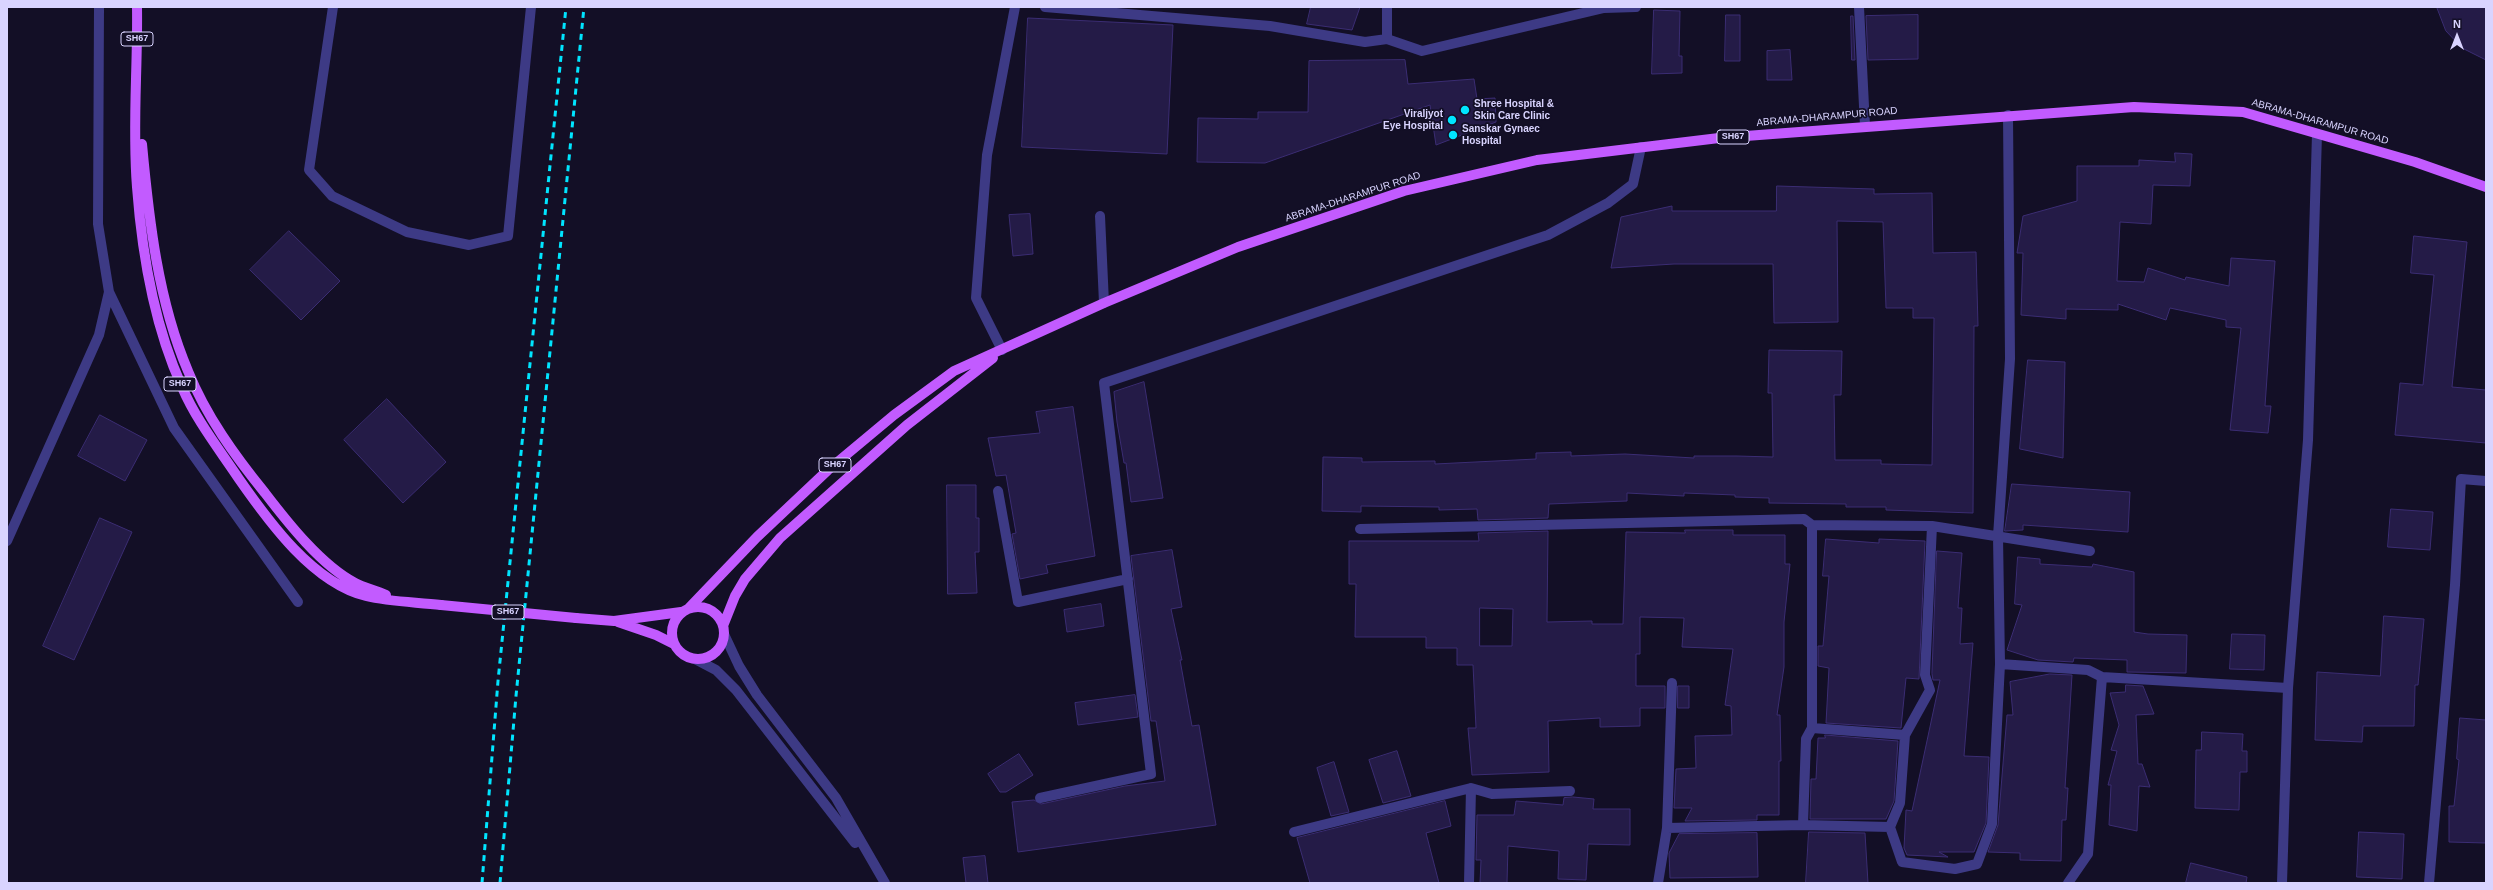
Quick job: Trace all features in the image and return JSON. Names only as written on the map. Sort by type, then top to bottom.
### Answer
[{"type":"main road","name":"SH67","points":[[137,7],[137,187],[150,286],[164,342],[182,389],[208,434],[244,486],[288,542],[324,575],[340,586],[366,596],[440,605],[614,621],[685,610],[698,606],[710,610],[720,618],[724,630]]},
{"type":"main road","name":"ABRAMA-DHARAMPUR ROAD","points":[[1002,350],[1104,303],[1238,247],[1404,191],[1537,160],[1719,138],[2008,115],[2134,107],[2243,112],[2415,162],[2486,187]]},
{"type":"main road","name":"SH67","points":[[614,621],[656,635],[674,644],[679,651],[694,659],[711,656],[722,643],[724,630],[735,596],[745,579],[780,538],[907,425],[1002,350]]},
{"type":"main road","name":"SH67","points":[[674,644],[672,627],[685,610],[762,532],[828,470],[894,414],[954,371],[1002,350]]},
{"type":"street","points":[[99,7],[98,224],[109,292],[174,428],[298,602]]},
{"type":"street","points":[[333,7],[309,170],[332,196],[407,232],[469,245],[508,236],[531,7]]},
{"type":"street","points":[[1002,350],[976,298],[987,155],[1016,7]]},
{"type":"street","points":[[1045,7],[1270,26],[1365,42],[1387,39],[1422,51],[1604,8],[1636,7]]},
{"type":"street","points":[[1387,7],[1387,39]]},
{"type":"street","points":[[1859,7],[1865,126]]},
{"type":"street","points":[[1932,526],[1925,675],[1930,690],[1905,735],[1900,803],[1890,827],[1902,862],[1955,869],[1977,864],[1992,824],[2000,664],[1998,536],[2010,359],[2008,115]]},
{"type":"street","points":[[2282,883],[2288,688],[2308,440],[2317,134]]},
{"type":"street","points":[[1040,798],[1151,774],[1104,383],[1548,235],[1608,203],[1633,184],[1641,147]]},
{"type":"street","points":[[1100,216],[1104,303]]},
{"type":"street","points":[[7,541],[99,335],[109,292]]},
{"type":"street","points":[[2429,883],[2455,585],[2461,479],[2486,481]]},
{"type":"street","points":[[998,491],[1018,602],[1128,579]]},
{"type":"street","points":[[1360,529],[1804,519],[1812,525],[1932,526],[2090,551]]},
{"type":"street","points":[[1803,825],[1806,739],[1812,728],[1812,525]]},
{"type":"street","points":[[694,659],[716,670],[736,690],[828,806],[884,883],[836,798],[757,696],[724,630]]},
{"type":"street","points":[[2000,664],[2088,670],[2102,677],[2288,688]]},
{"type":"street","points":[[2068,883],[2088,854],[2102,677]]},
{"type":"street","points":[[1658,883],[1667,828],[1672,683]]},
{"type":"street","points":[[1812,728],[1905,735]]},
{"type":"street","points":[[1469,883],[1471,788]]},
{"type":"street","points":[[1294,832],[1471,788],[1492,794],[1570,791]]},
{"type":"street","points":[[1667,828],[1803,825],[1890,827]]},
{"type":"building","points":[[1311,7],[1360,7],[1352,30],[1307,24]]},
{"type":"building","points":[[2437,7],[2486,7],[2486,60],[2462,48],[2446,31]]},
{"type":"building","points":[[1654,10],[1680,11],[1679,56],[1682,56],[1682,73],[1652,74]]},
{"type":"building","points":[[1726,15],[1740,15],[1740,61],[1725,61]]},
{"type":"building","points":[[1918,15],[1918,59],[1868,60],[1866,16]]},
{"type":"building","points":[[1851,16],[1853,16],[1855,60],[1852,60]]},
{"type":"building","points":[[1028,18],[1173,25],[1167,154],[1022,147]]},
{"type":"building","points":[[1790,50],[1792,80],[1767,80],[1767,51]]},
{"type":"building","points":[[1405,60],[1408,84],[1474,79],[1477,99],[1495,98],[1496,122],[1436,145],[1430,105],[1265,163],[1197,162],[1198,118],[1258,119],[1258,112],[1308,112],[1309,61]]},
{"type":"building","points":[[2175,153],[2192,154],[2190,186],[2153,185],[2151,224],[2120,222],[2117,281],[2144,282],[2148,268],[2185,280],[2186,277],[2229,286],[2231,258],[2275,261],[2265,406],[2271,406],[2268,433],[2230,430],[2241,328],[2226,327],[2226,320],[2170,308],[2166,320],[2118,304],[2118,310],[2066,309],[2066,319],[2021,315],[2023,253],[2017,253],[2023,216],[2077,201],[2077,166],[2139,166],[2139,160],[2175,162]]},
{"type":"building","points":[[1777,186],[1874,189],[1874,194],[1932,193],[1933,253],[1976,252],[1978,326],[1974,326],[1973,513],[1886,510],[1886,507],[1846,507],[1846,504],[1769,503],[1769,498],[1684,493],[1684,496],[1627,493],[1627,501],[1549,504],[1548,518],[1478,520],[1477,509],[1439,510],[1439,507],[1361,506],[1361,512],[1322,511],[1323,457],[1362,458],[1362,462],[1435,461],[1435,464],[1536,459],[1536,453],[1571,452],[1571,456],[1625,454],[1694,458],[1694,456],[1773,457],[1772,393],[1768,393],[1769,350],[1842,351],[1841,395],[1834,395],[1835,460],[1881,460],[1881,464],[1932,465],[1934,318],[1913,318],[1913,308],[1886,308],[1883,222],[1837,221],[1838,322],[1774,323],[1773,264],[1674,264],[1611,268],[1621,217],[1672,206],[1672,211],[1776,211]]},
{"type":"building","points":[[1030,214],[1033,254],[1013,256],[1009,215]]},
{"type":"building","points":[[289,231],[340,281],[301,320],[250,270]]},
{"type":"building","points":[[2414,236],[2467,242],[2452,387],[2486,390],[2486,443],[2395,435],[2400,383],[2423,385],[2434,275],[2411,273]]},
{"type":"building","points":[[2028,360],[2065,362],[2063,458],[2020,449]]},
{"type":"building","points":[[1144,382],[1163,498],[1131,502],[1126,463],[1124,463],[1117,422],[1114,392]]},
{"type":"building","points":[[387,399],[446,462],[403,503],[344,440]]},
{"type":"building","points":[[1073,407],[1095,556],[1046,565],[1048,573],[1020,579],[1012,534],[1016,533],[1006,475],[996,476],[988,438],[1040,433],[1036,412]]},
{"type":"building","points":[[100,415],[147,440],[125,481],[78,456]]},
{"type":"building","points":[[2012,484],[2130,492],[2128,532],[2023,525],[2023,530],[2005,531]]},
{"type":"building","points":[[947,485],[976,485],[976,518],[979,518],[979,552],[975,552],[977,593],[948,594]]},
{"type":"building","points":[[2391,509],[2433,512],[2430,550],[2388,547]]},
{"type":"building","points":[[100,518],[132,532],[74,660],[43,646]]},
{"type":"building","points":[[1685,530],[1733,530],[1733,535],[1785,535],[1785,564],[1790,564],[1784,622],[1784,667],[1777,715],[1780,715],[1781,761],[1779,761],[1779,815],[1757,815],[1757,820],[1685,821],[1692,808],[1674,808],[1676,769],[1696,768],[1695,736],[1732,735],[1731,706],[1725,705],[1733,649],[1682,647],[1684,618],[1640,617],[1640,654],[1636,654],[1636,686],[1665,686],[1665,708],[1640,708],[1640,726],[1600,727],[1600,718],[1548,721],[1549,772],[1472,775],[1468,728],[1476,728],[1473,665],[1457,665],[1457,648],[1426,648],[1426,637],[1355,637],[1356,584],[1349,584],[1349,541],[1479,541],[1478,533],[1548,531],[1547,622],[1592,621],[1592,624],[1623,624],[1626,532],[1685,533]],"holes":[[[1480,608],[1513,609],[1512,646],[1480,646]]]},
{"type":"building","points":[[1826,539],[1879,543],[1879,539],[1925,541],[1919,679],[1906,678],[1901,728],[1826,723],[1829,668],[1818,666],[1818,646],[1823,646],[1829,576],[1823,576]]},
{"type":"building","points":[[1172,550],[1182,607],[1171,609],[1182,660],[1180,660],[1192,726],[1199,725],[1216,825],[1018,852],[1012,802],[1034,800],[1041,804],[1125,786],[1165,781],[1156,721],[1151,721],[1131,556]]},
{"type":"building","points":[[1937,551],[1962,553],[1958,608],[1962,608],[1960,644],[1973,643],[1964,756],[1989,757],[1986,823],[1974,852],[1939,852],[1948,857],[1907,855],[1904,848],[1906,810],[1912,811],[1940,680],[1933,680],[1932,674]]},
{"type":"building","points":[[2018,557],[2040,559],[2040,564],[2092,567],[2093,564],[2134,572],[2134,632],[2148,634],[2187,635],[2186,673],[2127,672],[2127,660],[2074,658],[2073,662],[2038,660],[2007,650],[2022,605],[2015,604]]},
{"type":"building","points":[[1101,604],[1104,626],[1067,632],[1064,610]]},
{"type":"building","points":[[2384,616],[2424,619],[2418,685],[2415,685],[2414,726],[2363,726],[2362,742],[2315,740],[2317,672],[2380,676]]},
{"type":"building","points":[[2232,634],[2265,635],[2264,670],[2230,669]]},
{"type":"building","points":[[2050,674],[2072,675],[2065,788],[2068,788],[2066,820],[2062,820],[2061,861],[2020,860],[2020,853],[1988,852],[1998,825],[2007,715],[2013,715],[2010,682]]},
{"type":"building","points":[[2126,685],[2143,686],[2154,714],[2136,715],[2138,764],[2142,764],[2150,787],[2139,786],[2137,831],[2109,825],[2111,785],[2108,785],[2117,751],[2111,750],[2119,725],[2110,693],[2125,692]]},
{"type":"building","points":[[1678,686],[1689,686],[1689,708],[1678,708]]},
{"type":"building","points":[[1135,695],[1138,717],[1078,725],[1075,703]]},
{"type":"building","points":[[2460,718],[2486,720],[2486,843],[2449,842],[2449,806],[2454,806],[2459,760],[2457,759]]},
{"type":"building","points":[[2202,732],[2243,734],[2242,751],[2247,751],[2247,772],[2240,772],[2239,810],[2195,808],[2196,750],[2201,750]]},
{"type":"building","points":[[1825,735],[1898,741],[1894,801],[1886,819],[1810,819],[1811,779],[1816,779],[1818,738],[1825,738]]},
{"type":"building","points":[[1397,751],[1411,796],[1383,803],[1369,760]]},
{"type":"building","points":[[1019,754],[1033,775],[1006,792],[1000,792],[988,774]]},
{"type":"building","points":[[1334,762],[1349,812],[1331,816],[1317,768]]},
{"type":"building","points":[[1573,797],[1594,799],[1593,809],[1630,809],[1630,845],[1588,844],[1586,880],[1558,879],[1559,851],[1508,846],[1507,883],[1480,883],[1481,860],[1476,860],[1477,815],[1514,815],[1516,801],[1563,805],[1564,798]]},
{"type":"building","points":[[1445,801],[1451,826],[1426,833],[1439,883],[1310,883],[1297,838]]},
{"type":"building","points":[[1809,832],[1865,833],[1868,883],[1806,883]]},
{"type":"building","points":[[2359,832],[2404,834],[2402,879],[2357,877]]},
{"type":"building","points":[[1757,833],[1758,877],[1670,878],[1669,853],[1679,834]]},
{"type":"building","points":[[985,856],[988,883],[966,883],[963,858]]},
{"type":"building","points":[[2191,863],[2247,877],[2246,883],[2186,883]]},
{"type":"railway","points":[[482,883],[498,681],[566,7]]},
{"type":"railway","points":[[500,883],[516,696],[584,7]]},
{"type":"place","name":"Shree Hospital & Skin Care Clinic","points":[[1465,110]]},
{"type":"place","name":"Viraljyot Eye Hospital","points":[[1452,120]]},
{"type":"place","name":"Sanskar Gynaec Hospital","points":[[1453,135]]}]
